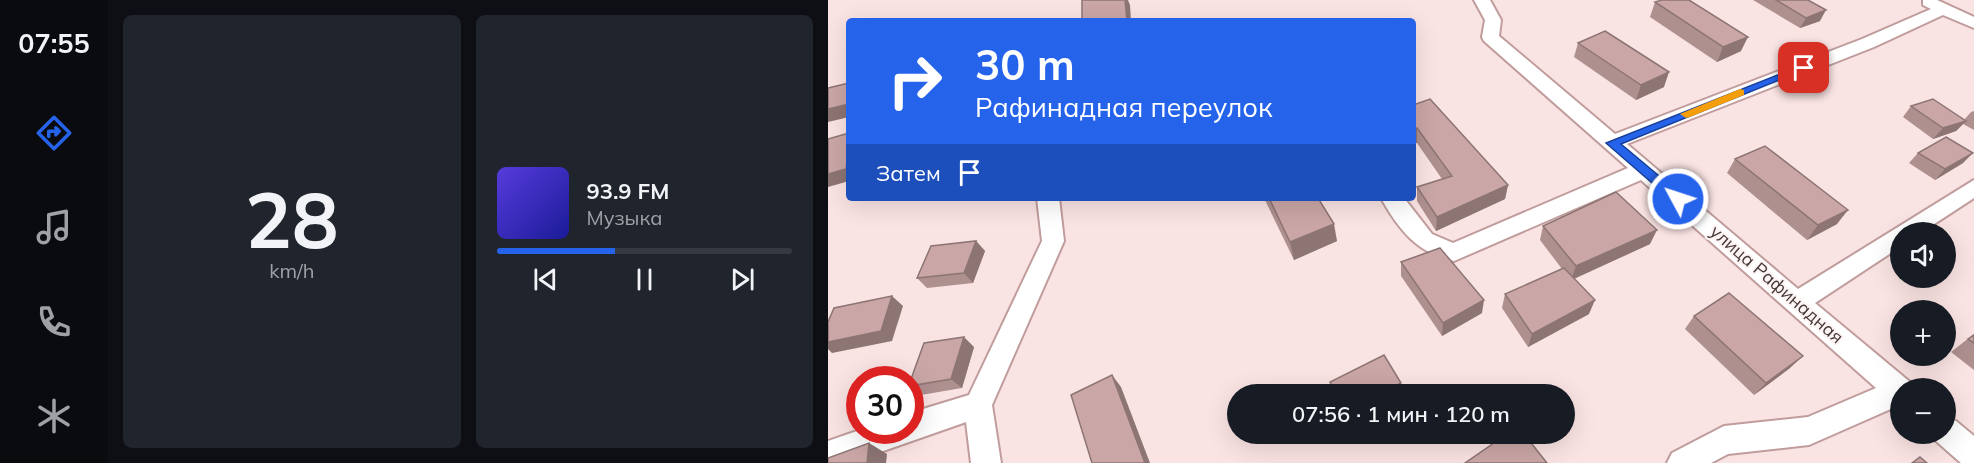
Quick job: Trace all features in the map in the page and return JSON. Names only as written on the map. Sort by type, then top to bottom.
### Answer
[{"type":"street","name":"улица Рафинадная","points":[[1482,0],[1493,20],[1490,37],[1798,301],[1890,383]]},
{"type":"street","points":[[1926,0],[1974,23]]},
{"type":"street","points":[[1612,143],[1868,43],[1943,9]]},
{"type":"street","points":[[1394,201],[1426,244],[1441,251],[1454,252],[1644,170]]},
{"type":"street","points":[[1921,222],[1974,188]]},
{"type":"street","points":[[986,463],[978,405],[1053,241],[1048,201]]},
{"type":"street","points":[[1798,301],[1890,242]]},
{"type":"street","name":"улица Рафинадная","points":[[1682,463],[1724,440],[1809,431],[1890,396]]},
{"type":"street","points":[[924,422],[978,405]]},
{"type":"street","points":[[1956,440],[1974,455]]},
{"type":"street","points":[[828,456],[862,444]]},
{"type":"building","points":[[1082,0],[1125,0],[1127,18],[1082,18]]},
{"type":"building","points":[[1689,0],[1748,37],[1723,47],[1655,2]]},
{"type":"building","points":[[1776,0],[1808,0],[1826,10],[1806,18]]},
{"type":"building","points":[[1605,31],[1669,72],[1641,85],[1578,43]]},
{"type":"building","points":[[846,84],[846,105],[828,109],[828,88]]},
{"type":"building","points":[[1430,99],[1508,185],[1437,217],[1417,187],[1452,176],[1416,128],[1416,104]]},
{"type":"building","points":[[1933,99],[1966,121],[1943,128],[1911,106]]},
{"type":"building","points":[[846,134],[846,169],[828,174],[828,139]]},
{"type":"building","points":[[1946,137],[1973,153],[1945,169],[1918,153]]},
{"type":"building","points":[[1765,146],[1848,210],[1818,225],[1735,159]]},
{"type":"building","points":[[1616,192],[1657,230],[1576,266],[1543,226]]},
{"type":"building","points":[[1270,201],[1320,201],[1334,224],[1290,242]]},
{"type":"building","points":[[976,241],[964,273],[917,278],[931,246]]},
{"type":"building","points":[[1440,248],[1484,300],[1443,323],[1401,262]]},
{"type":"building","points":[[1564,268],[1595,300],[1532,334],[1505,294]]},
{"type":"building","points":[[1729,293],[1803,356],[1766,383],[1694,316]]},
{"type":"building","points":[[892,296],[881,331],[828,342],[828,322],[834,308]]},
{"type":"building","points":[[1974,335],[1974,343],[1968,339]]},
{"type":"building","points":[[964,337],[951,379],[924,384],[924,366],[916,366],[924,343]]},
{"type":"building","points":[[1384,355],[1401,383],[1331,384],[1330,382]]},
{"type":"building","points":[[1112,375],[1145,463],[1092,463],[1071,395]]},
{"type":"building","points":[[869,444],[867,463],[828,463],[828,458]]},
{"type":"building","points":[[1493,444],[1532,444],[1547,463],[1465,463]]},
{"type":"building","points":[[1920,457],[1927,463],[1912,463]]},
{"type":"slow traffic","points":[[1686,114],[1740,93]]},
{"type":"route","points":[[1678,199],[1612,143],[1804,68]]}]
